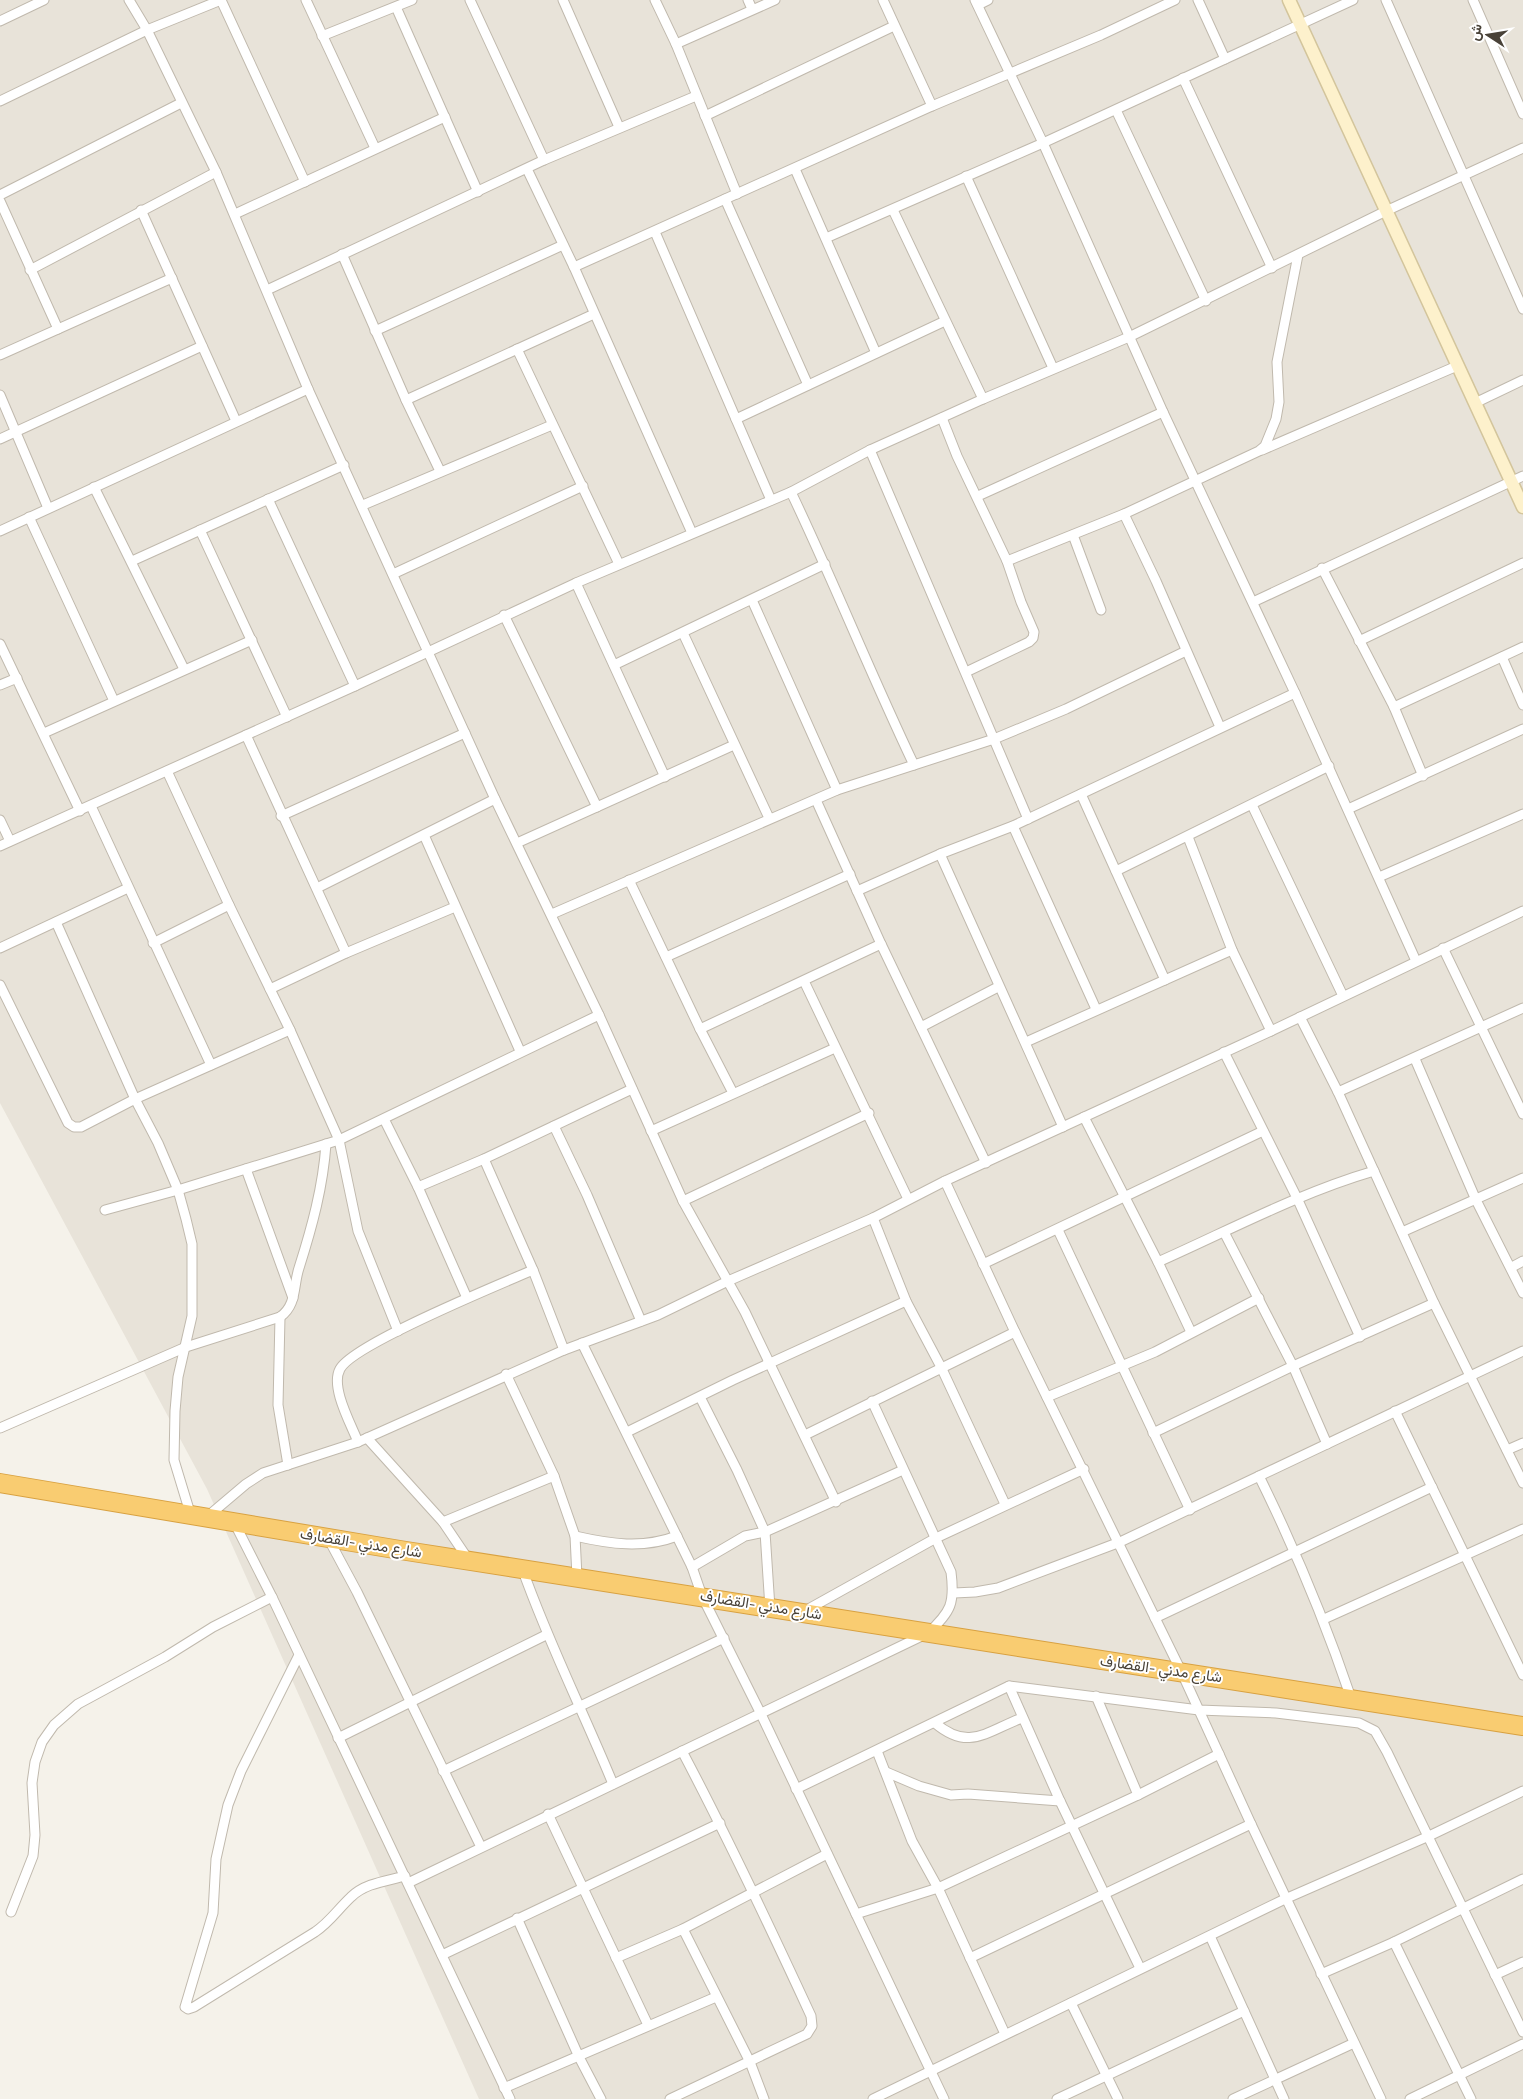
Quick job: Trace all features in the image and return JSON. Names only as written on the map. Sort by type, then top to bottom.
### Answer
[{"type":"highway","name":"شارع مدني -القضارف","points":[[0,1483],[328,1538],[1523,1726]]},
{"type":"street","points":[[0,21],[44,0]]},
{"type":"street","points":[[129,0],[147,30],[216,172],[308,389],[363,505],[495,799],[552,914],[683,1201],[745,1312],[836,1502]]},
{"type":"street","points":[[0,101],[147,30],[221,0],[305,182]]},
{"type":"street","points":[[306,0],[374,148]]},
{"type":"street","points":[[322,36],[412,0]]},
{"type":"street","points":[[470,0],[544,160]]},
{"type":"street","points":[[563,0],[620,127]]},
{"type":"street","points":[[655,0],[676,44],[736,194]]},
{"type":"street","points":[[748,0],[752,10]]},
{"type":"street","points":[[676,44],[774,0]]},
{"type":"street","points":[[883,0],[932,106]]},
{"type":"street","points":[[988,0],[976,2],[1043,143],[1162,412],[1329,766],[1416,961]]},
{"type":"street","points":[[574,267],[932,106],[1176,0]]},
{"type":"street","points":[[1198,0],[1225,59]]},
{"type":"street","points":[[1289,0],[1523,507]]},
{"type":"street","points":[[826,238],[1043,143],[1225,59],[1300,22],[1353,0]]},
{"type":"street","points":[[1386,0],[1523,309]]},
{"type":"street","points":[[1473,0],[1523,114]]},
{"type":"street","points":[[396,7],[478,192]]},
{"type":"street","points":[[705,116],[894,26]]},
{"type":"street","points":[[1183,78],[1272,268]]},
{"type":"street","points":[[267,290],[544,160],[696,96]]},
{"type":"street","points":[[0,195],[181,103]]},
{"type":"street","points":[[1116,110],[1206,301]]},
{"type":"street","points":[[235,214],[374,148],[445,117]]},
{"type":"street","points":[[0,846],[356,686],[504,615],[619,564],[791,492],[870,450],[1206,301],[1386,211],[1523,148]]},
{"type":"street","points":[[527,169],[574,267],[692,533]]},
{"type":"street","points":[[795,169],[876,353]]},
{"type":"street","points":[[30,270],[216,172]]},
{"type":"street","points":[[966,176],[1053,368]]},
{"type":"street","points":[[725,199],[808,385]]},
{"type":"street","points":[[0,201],[58,329]]},
{"type":"street","points":[[141,210],[236,421]]},
{"type":"street","points":[[893,210],[982,399]]},
{"type":"street","points":[[655,232],[771,500]]},
{"type":"street","points":[[375,331],[563,245]]},
{"type":"street","points":[[342,254],[406,400],[440,471]]},
{"type":"street","points":[[1259,451],[1265,446],[1276,418],[1279,402],[1277,362],[1298,255]]},
{"type":"street","points":[[0,354],[172,278]]},
{"type":"street","points":[[406,400],[594,314]]},
{"type":"street","points":[[736,419],[945,321]]},
{"type":"street","points":[[0,439],[202,346]]},
{"type":"street","points":[[517,349],[619,564]]},
{"type":"street","points":[[1007,562],[1124,514],[1259,451],[1457,366]]},
{"type":"street","points":[[1474,403],[1523,380]]},
{"type":"street","points":[[0,530],[308,389]]},
{"type":"street","points":[[0,395],[48,508]]},
{"type":"street","points":[[978,496],[1162,412]]},
{"type":"street","points":[[942,418],[957,456],[978,496],[1007,562],[1020,602],[1034,632],[1033,638],[966,672]]},
{"type":"street","points":[[363,505],[552,425]]},
{"type":"street","points":[[870,450],[1028,819]]},
{"type":"street","points":[[132,561],[344,465]]},
{"type":"street","points":[[1253,602],[1322,568],[1523,476]]},
{"type":"street","points":[[393,574],[583,486]]},
{"type":"street","points":[[94,487],[184,668]]},
{"type":"street","points":[[791,492],[825,564],[868,668],[914,765]]},
{"type":"street","points":[[268,500],[356,686]]},
{"type":"street","points":[[1124,514],[1156,581],[1220,727]]},
{"type":"street","points":[[29,517],[114,700]]},
{"type":"street","points":[[200,530],[288,716]]},
{"type":"street","points":[[1073,535],[1101,610]]},
{"type":"street","points":[[1359,641],[1523,563]]},
{"type":"street","points":[[614,665],[825,564]]},
{"type":"street","points":[[1322,568],[1394,707],[1422,776]]},
{"type":"street","points":[[576,583],[665,777]]},
{"type":"street","points":[[752,600],[837,790]]},
{"type":"street","points":[[504,615],[597,807]]},
{"type":"street","points":[[683,632],[768,818]]},
{"type":"street","points":[[44,733],[184,668],[252,640]]},
{"type":"street","points":[[0,644],[80,811]]},
{"type":"street","points":[[1394,707],[1523,647]]},
{"type":"street","points":[[552,914],[768,818],[837,790],[994,739],[1066,709],[1186,651]]},
{"type":"street","points":[[1502,657],[1523,705]]},
{"type":"street","points":[[0,685],[17,678]]},
{"type":"street","points":[[857,891],[940,854],[1013,826],[1295,693]]},
{"type":"street","points":[[1348,809],[1523,729]]},
{"type":"street","points":[[281,816],[465,733]]},
{"type":"street","points":[[246,735],[281,816],[346,953]]},
{"type":"street","points":[[517,843],[734,745]]},
{"type":"street","points":[[1116,871],[1329,766]]},
{"type":"street","points":[[167,771],[228,905],[290,1030],[339,1140],[358,1231],[398,1331]]},
{"type":"street","points":[[1081,794],[1165,980]]},
{"type":"street","points":[[316,888],[495,799]]},
{"type":"street","points":[[816,800],[881,944],[986,1163]]},
{"type":"street","points":[[1252,805],[1343,996]]},
{"type":"street","points":[[91,806],[211,1065]]},
{"type":"street","points":[[1379,877],[1523,814]]},
{"type":"street","points":[[0,820],[10,842]]},
{"type":"street","points":[[1013,826],[1096,1010]]},
{"type":"street","points":[[424,835],[520,1051]]},
{"type":"street","points":[[1188,837],[1232,950],[1271,1031]]},
{"type":"street","points":[[940,854],[998,988],[1026,1042],[1063,1127]]},
{"type":"street","points":[[666,958],[850,874]]},
{"type":"street","points":[[628,880],[733,1093]]},
{"type":"street","points":[[0,948],[128,888]]},
{"type":"street","points":[[154,942],[228,905]]},
{"type":"street","points":[[270,989],[346,953],[455,907]]},
{"type":"street","points":[[56,922],[178,1190],[192,1244],[192,1316],[178,1377],[174,1460],[198,1517],[263,1473],[362,1440],[506,1374],[658,1315],[728,1280],[872,1218],[945,1181],[1271,1031],[1523,911]]},
{"type":"street","points":[[700,1029],[881,944]]},
{"type":"street","points":[[1443,948],[1481,1028],[1520,1098],[1523,1114]]},
{"type":"street","points":[[1026,1042],[1232,950]]},
{"type":"street","points":[[804,981],[908,1199]]},
{"type":"street","points":[[0,985],[68,1123],[74,1127],[81,1127],[135,1099],[290,1030]]},
{"type":"street","points":[[921,1027],[998,988]]},
{"type":"street","points":[[1338,1092],[1415,1059],[1523,1008]]},
{"type":"street","points":[[105,1210],[178,1190],[339,1140],[520,1051],[599,1015]]},
{"type":"street","points":[[1300,1017],[1338,1092],[1434,1302],[1523,1483]]},
{"type":"street","points":[[651,1131],[835,1048]]},
{"type":"street","points":[[1224,1052],[1297,1198],[1360,1336]]},
{"type":"street","points":[[1415,1059],[1476,1200],[1512,1267],[1523,1293]]},
{"type":"street","points":[[418,1187],[484,1159],[632,1089]]},
{"type":"street","points":[[683,1201],[868,1113]]},
{"type":"street","points":[[1084,1117],[1158,1262],[1190,1332]]},
{"type":"street","points":[[384,1119],[418,1187],[467,1298]]},
{"type":"street","points":[[554,1126],[587,1195],[641,1321]]},
{"type":"street","points":[[983,1264],[1263,1131]]},
{"type":"street","points":[[0,1428],[186,1347],[280,1317],[289,1308],[294,1298],[298,1271],[308,1243],[324,1178],[326,1144]]},
{"type":"street","points":[[484,1159],[533,1270],[564,1350]]},
{"type":"street","points":[[246,1168],[294,1298]]},
{"type":"street","points":[[1158,1262],[1297,1198],[1338,1181],[1374,1171]]},
{"type":"street","points":[[1402,1232],[1523,1178]]},
{"type":"street","points":[[945,1181],[1015,1332],[1120,1542],[1250,1824],[1381,2099]]},
{"type":"street","points":[[872,1218],[906,1301],[1006,1504]]},
{"type":"street","points":[[1058,1230],[1190,1510]]},
{"type":"street","points":[[1224,1232],[1293,1366],[1327,1444]]},
{"type":"street","points":[[1512,1267],[1523,1261]]},
{"type":"street","points":[[468,1559],[443,1522],[362,1440],[339,1394],[337,1381],[340,1368],[349,1360],[398,1331],[467,1298],[533,1270]]},
{"type":"street","points":[[1047,1397],[1155,1352],[1190,1332],[1259,1298]]},
{"type":"street","points":[[627,1432],[906,1301]]},
{"type":"street","points":[[1153,1432],[1434,1302]]},
{"type":"street","points":[[280,1317],[278,1404],[288,1465]]},
{"type":"street","points":[[805,1436],[940,1367],[1015,1332]]},
{"type":"street","points":[[582,1343],[692,1567],[702,1596],[760,1712],[944,2099]]},
{"type":"street","points":[[954,1593],[998,1588],[1120,1542],[1523,1351]]},
{"type":"street","points":[[506,1374],[554,1476],[575,1536],[577,1577]]},
{"type":"street","points":[[700,1397],[737,1470],[765,1532],[770,1608]]},
{"type":"street","points":[[299,1655],[241,1771],[228,1805],[216,1859],[213,1913],[185,2007],[188,2009],[330,1922],[352,1896],[366,1886],[406,1880],[482,1847],[928,1633],[945,1618],[951,1606],[954,1593],[950,1572],[872,1401]]},
{"type":"street","points":[[1395,1411],[1523,1675]]},
{"type":"street","points":[[1507,1450],[1523,1443]]},
{"type":"street","points":[[803,1612],[936,1538],[1084,1469]]},
{"type":"street","points":[[692,1567],[745,1536],[765,1532],[836,1502],[903,1470]]},
{"type":"street","points":[[443,1522],[554,1476]]},
{"type":"street","points":[[1259,1476],[1296,1553],[1324,1619],[1351,1698]]},
{"type":"street","points":[[1155,1618],[1296,1553],[1432,1487]]},
{"type":"street","points":[[234,1522],[272,1597],[510,2099]]},
{"type":"street","points":[[1324,1619],[1523,1529]]},
{"type":"street","points":[[575,1536],[594,1540],[650,1545],[677,1536]]},
{"type":"street","points":[[328,1538],[357,1592],[443,1771],[482,1847]]},
{"type":"street","points":[[522,1568],[546,1635],[582,1707],[613,1784]]},
{"type":"street","points":[[11,1912],[33,1856],[35,1835],[32,1784],[36,1762],[42,1742],[54,1725],[78,1704],[165,1657],[214,1627],[272,1597]]},
{"type":"street","points":[[338,1738],[546,1635]]},
{"type":"street","points":[[443,1771],[582,1707],[724,1638]]},
{"type":"street","points":[[796,1789],[1009,1686],[1199,1710],[1276,1713],[1359,1724],[1375,1731],[1429,1836],[1523,2032]]},
{"type":"street","points":[[1009,1686],[1103,1894],[1140,1968]]},
{"type":"street","points":[[1096,1696],[1138,1796]]},
{"type":"street","points":[[935,1723],[944,1731],[968,1739],[981,1737],[1022,1718]]},
{"type":"street","points":[[670,2099],[807,2034],[812,2026],[811,2016],[753,1892],[720,1823],[682,1751]]},
{"type":"street","points":[[877,1751],[912,1841],[938,1888],[1005,2034]]},
{"type":"street","points":[[856,1914],[938,1888],[1138,1796],[1219,1754]]},
{"type":"street","points":[[886,1772],[927,1789],[951,1795],[968,1794],[1060,1801]]},
{"type":"street","points":[[873,2099],[1285,1898],[1429,1836],[1523,1791]]},
{"type":"street","points":[[548,1814],[648,2025]]},
{"type":"street","points":[[442,1955],[720,1823]]},
{"type":"street","points":[[970,1958],[1250,1824]]},
{"type":"street","points":[[616,1958],[684,1929],[827,1854]]},
{"type":"street","points":[[1321,1974],[1394,1942],[1523,1879]]},
{"type":"street","points":[[517,1918],[579,2057],[601,2099]]},
{"type":"street","points":[[684,1929],[716,1997],[750,2062],[764,2099]]},
{"type":"street","points":[[1210,1936],[1284,2099]]},
{"type":"street","points":[[1394,1942],[1471,2099]]},
{"type":"street","points":[[1495,1975],[1523,1962]]},
{"type":"street","points":[[504,2088],[716,1997]]},
{"type":"street","points":[[1071,2002],[1118,2099]]},
{"type":"street","points":[[1056,2099],[1244,2011]]},
{"type":"street","points":[[1233,2099],[1354,2043]]},
{"type":"street","points":[[1410,2099],[1523,2044]]},
{"type":"shaded area","points":[[0,0],[1523,0],[1523,2099],[479,2099],[207,1489],[0,1103]]}]
